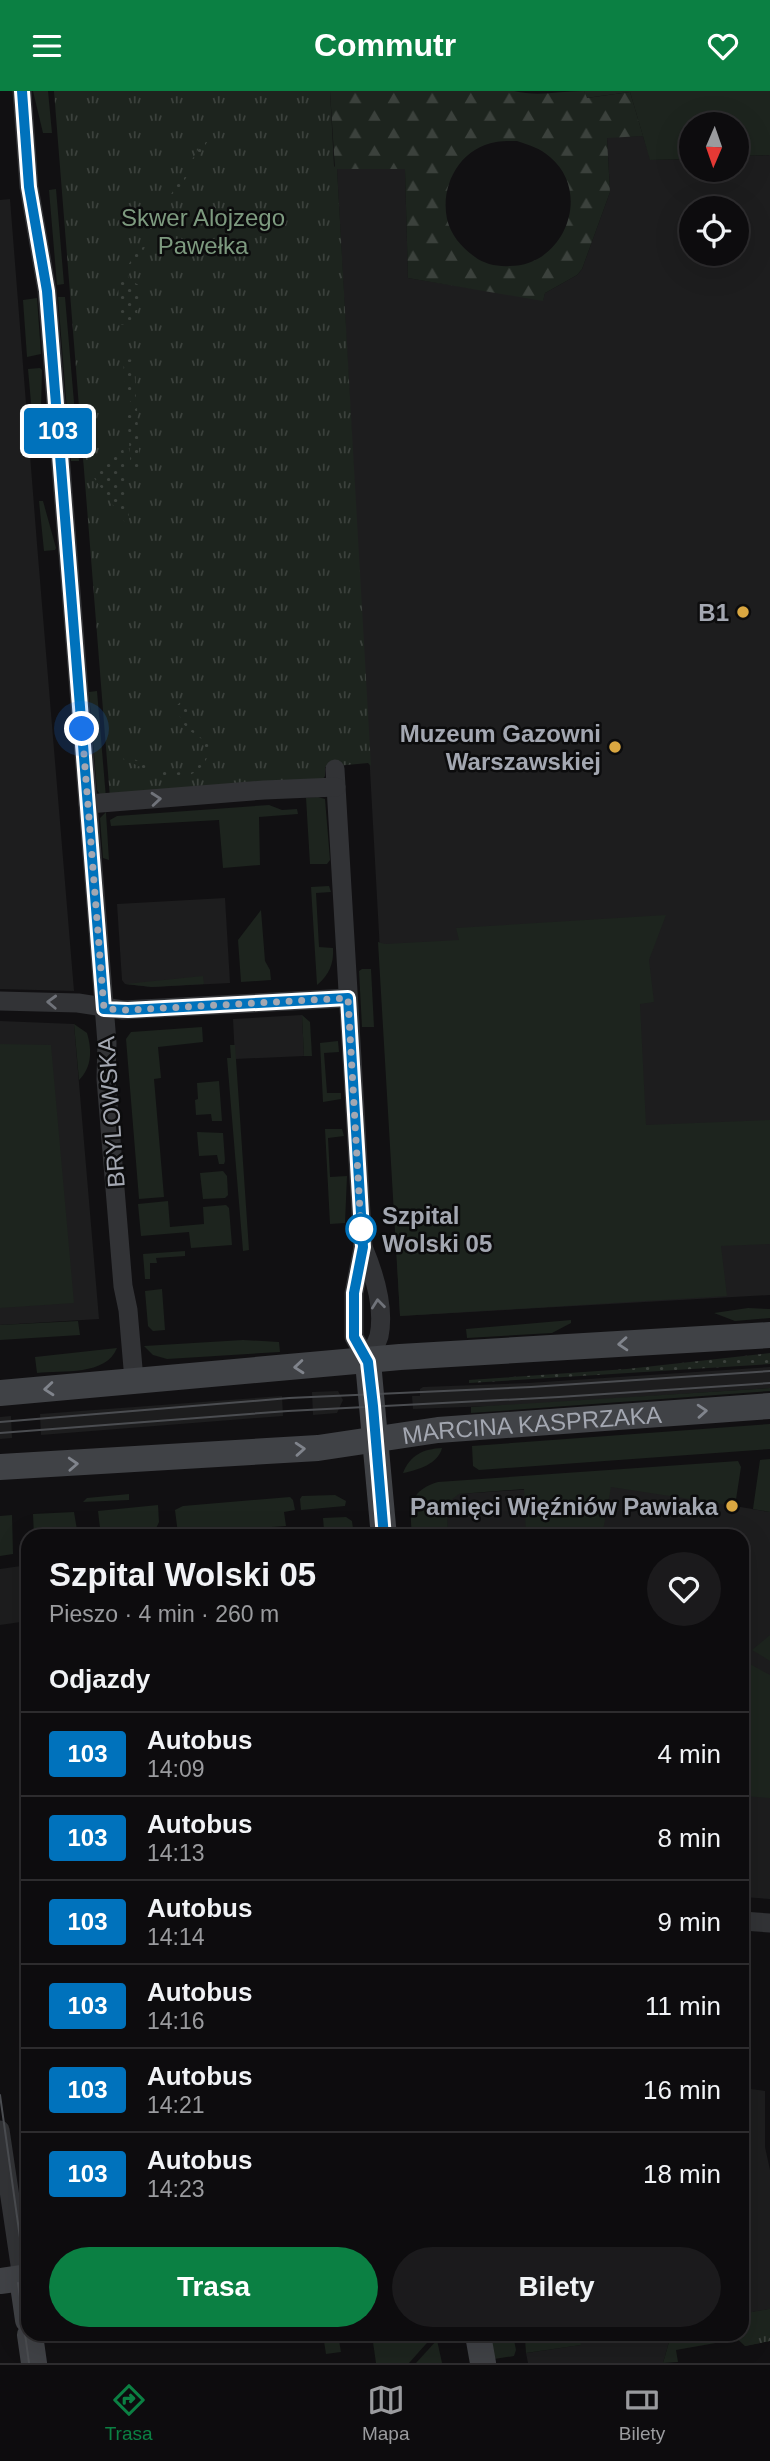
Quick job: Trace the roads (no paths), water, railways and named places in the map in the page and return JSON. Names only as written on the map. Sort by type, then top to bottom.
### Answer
[{"type":"main road","points":[[0,1393],[368,1362],[400,1357],[770,1335]]},
{"type":"main road","points":[[368,1362],[383,1529]]},
{"type":"main road","name":"MARCINA KASPRZAKA","points":[[0,1467],[302,1449],[446,1430],[770,1406]]},
{"type":"main road","points":[[11,2279],[21,2303]]},
{"type":"main road","points":[[31,2341],[34,2363]]},
{"type":"main road","points":[[479,2341],[483,2363]]},
{"type":"street","name":"BRYLOWSKA","points":[[22,91],[29,187],[47,291],[104,1009],[107,1093],[123,1286],[128,1310],[134,1380]]},
{"type":"street","points":[[88,804],[336,778],[363,1247],[355,1280],[354,1319],[356,1343],[368,1362]]},
{"type":"street","points":[[0,1001],[78,1003],[104,1009],[141,1009],[348,998]]},
{"type":"street","points":[[749,1922],[770,1923]]},
{"type":"street","points":[[0,2130],[11,2279]]},
{"type":"tram line","points":[[0,1422],[289,1398],[531,1387],[770,1371]]},
{"type":"tram line","points":[[0,1433],[288,1411],[770,1383]]},
{"type":"tram line","points":[[0,2095],[21,2245]]},
{"type":"tram line","points":[[18,2283],[21,2305]]},
{"type":"tram line","points":[[26,2341],[29,2363]]},
{"type":"place","name":"B1","points":[[743,612]]},
{"type":"place","name":"Muzeum Gazowni Warszawskiej","points":[[615,747]]},
{"type":"place","name":"Szpital Wolski 05","points":[[361,1229]]},
{"type":"place","name":"Pamięci Więźniów Pawiaka","points":[[732,1506]]},
{"type":"park label","name":"Skwer Alojzego Pawełka","points":[[203,231]]}]
